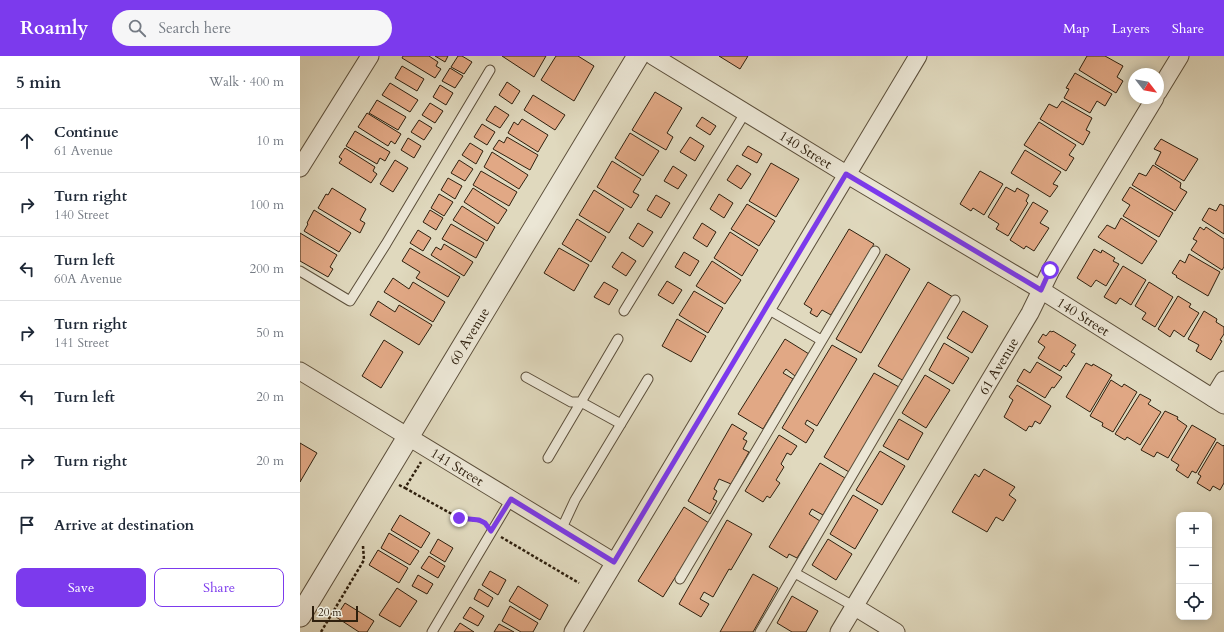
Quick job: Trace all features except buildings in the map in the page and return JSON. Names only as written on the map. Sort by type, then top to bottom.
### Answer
[{"type":"street","name":"60 Avenue","points":[[300,616],[638,56]]},
{"type":"street","name":"140 Street","points":[[653,56],[846,174],[1041,290],[1219,402]]},
{"type":"street","points":[[573,632],[918,56]]},
{"type":"street","points":[[1164,82],[1180,56]]},
{"type":"street","points":[[300,168],[365,58]]},
{"type":"street","name":"61 Avenue","points":[[839,632],[1030,313],[1050,270],[1150,104]]},
{"type":"street","name":"141 Street","points":[[300,371],[614,562]]},
{"type":"street","points":[[1219,402],[1224,380]]},
{"type":"street","points":[[855,607],[896,632]]},
{"type":"lane","points":[[300,271],[350,301],[490,70]]},
{"type":"lane","points":[[624,311],[745,113]]},
{"type":"lane","points":[[680,579],[875,251]]},
{"type":"lane","points":[[760,632],[955,300]]},
{"type":"lane","points":[[766,308],[821,340]]},
{"type":"lane","points":[[548,458],[618,339]]},
{"type":"lane","points":[[526,377],[571,402],[581,402],[621,424]]},
{"type":"lane","points":[[561,530],[575,500],[648,379]]},
{"type":"lane","points":[[432,632],[511,499]]},
{"type":"lane","points":[[795,573],[855,607]]},
{"type":"path","points":[[405,488],[421,461]]},
{"type":"path","points":[[398,484],[459,518],[479,520],[485,523],[491,531],[579,583]]},
{"type":"path","points":[[321,632],[364,560],[363,540]]},
{"type":"route","points":[[459,518],[479,520],[485,523],[491,531],[511,499],[614,562],[846,174],[1041,290],[1050,270]]}]
